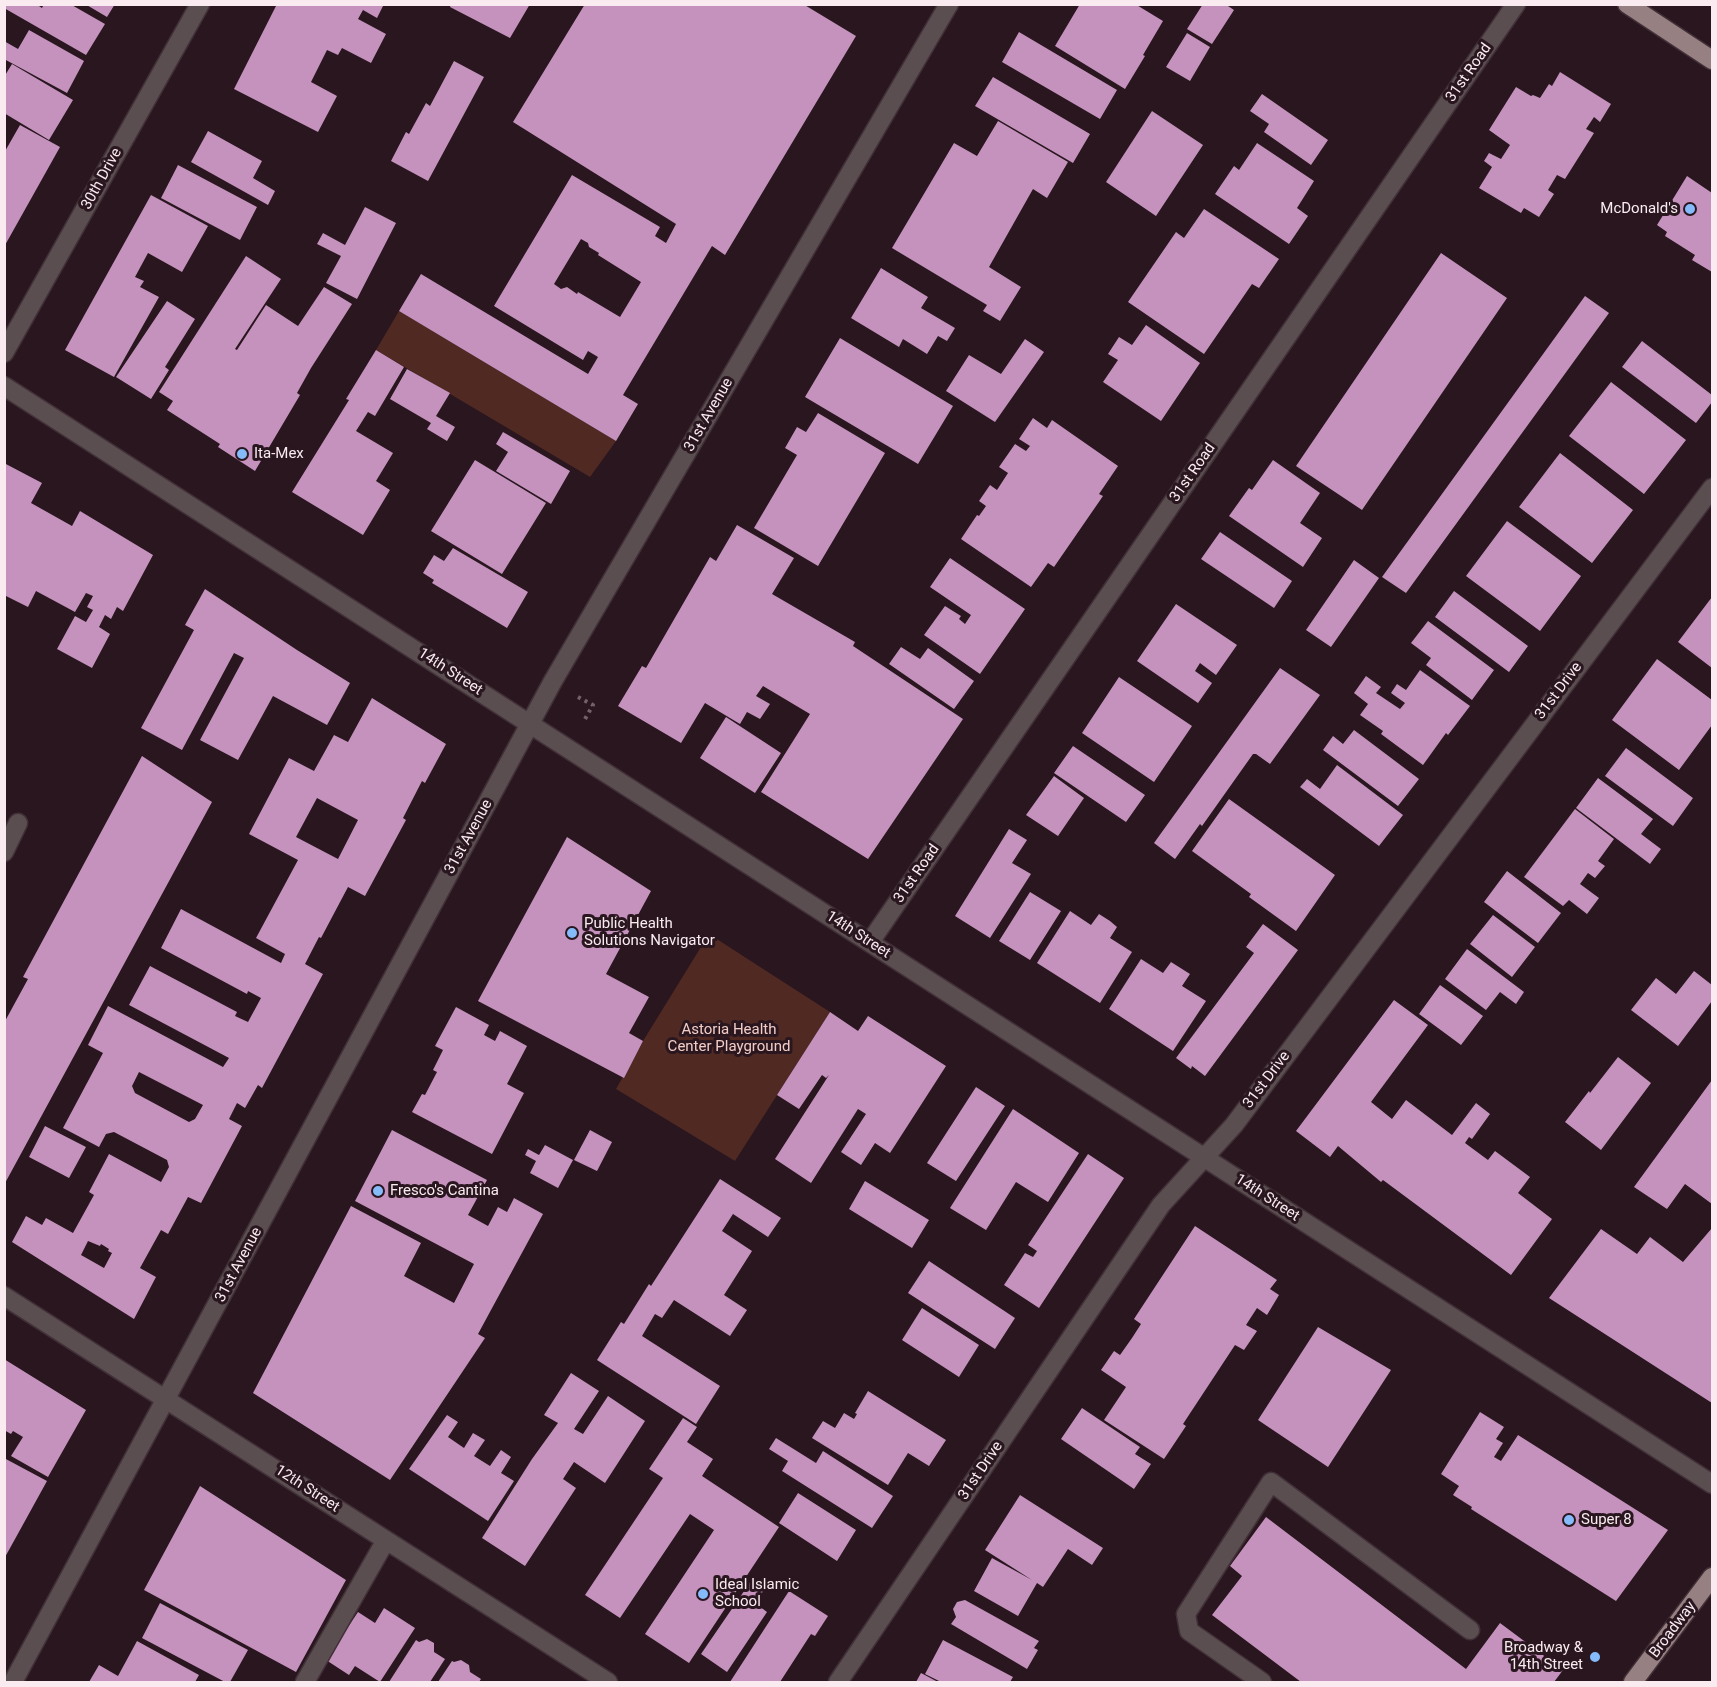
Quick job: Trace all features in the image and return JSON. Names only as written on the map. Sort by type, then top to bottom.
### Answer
[{"type":"main road","points":[[1627,4],[1713,60]]},
{"type":"main road","name":"Broadway","points":[[1633,1683],[1713,1578]]},
{"type":"street","name":"30th Drive","points":[[4,353],[200,4]]},
{"type":"street","name":"31st Avenue","points":[[12,1683],[560,671],[949,4]]},
{"type":"street","name":"31st Road","points":[[870,942],[1516,4]]},
{"type":"street","name":"14th Street","points":[[4,386],[1713,1484]]},
{"type":"street","name":"31st Drive","points":[[838,1683],[1161,1205],[1234,1125],[1713,488]]},
{"type":"street","points":[[4,852],[18,823]]},
{"type":"street","name":"12th Street","points":[[4,1296],[608,1683]]},
{"type":"street","points":[[1262,1683],[1189,1631],[1186,1614],[1270,1482],[1470,1630]]},
{"type":"street","points":[[305,1683],[386,1540]]},
{"type":"path","points":[[578,697],[593,705],[585,719]]},
{"type":"green space","points":[[399,311],[616,441],[590,477],[376,350]]},
{"type":"green space","name":"Astoria Health Center Playground","points":[[709,934],[830,1012],[735,1161],[616,1089]]},
{"type":"building","points":[[4,4],[36,4],[42,8],[44,4],[70,4],[105,24],[86,55],[4,8]]},
{"type":"building","points":[[85,4],[115,4],[107,17]]},
{"type":"building","points":[[277,4],[384,4],[377,18],[363,10],[358,19],[386,34],[371,63],[342,48],[338,55],[327,50],[311,82],[337,96],[318,132],[234,89]]},
{"type":"building","points":[[451,4],[530,4],[510,38],[450,7]]},
{"type":"building","points":[[585,4],[803,4],[856,36],[725,255],[712,246],[623,395],[638,404],[616,441],[399,311],[421,274],[588,374],[598,357],[588,351],[583,360],[494,306],[572,175],[660,227],[655,236],[666,243],[676,224],[513,122]],"holes":[[[581,239],[588,243],[589,247],[599,253],[598,255],[641,282],[620,317],[578,292],[577,294],[567,287],[561,289],[554,284]]]},
{"type":"building","points":[[1080,4],[1135,4],[1163,21],[1125,89],[1055,46]]},
{"type":"building","points":[[1203,4],[1225,4],[1234,10],[1212,44],[1187,29]]},
{"type":"building","points":[[29,30],[84,61],[67,93],[4,59],[4,41],[18,49]]},
{"type":"building","points":[[1019,32],[1117,90],[1100,119],[1002,62]]},
{"type":"building","points":[[1187,33],[1210,47],[1190,81],[1166,67]]},
{"type":"building","points":[[454,61],[484,77],[428,181],[391,161],[406,132],[409,134],[426,103],[430,106]]},
{"type":"building","points":[[12,64],[73,100],[49,140],[4,113],[4,77]]},
{"type":"building","points":[[1560,72],[1611,104],[1600,122],[1594,117],[1586,129],[1594,133],[1565,179],[1557,175],[1548,190],[1554,194],[1539,217],[1524,208],[1521,213],[1479,188],[1492,167],[1484,161],[1489,153],[1501,159],[1510,145],[1489,130],[1516,87],[1531,96],[1540,98],[1549,84],[1552,86]]},
{"type":"building","points":[[993,77],[1090,134],[1073,163],[975,106]]},
{"type":"building","points":[[1262,94],[1328,140],[1311,165],[1264,132],[1269,124],[1250,111]]},
{"type":"building","points":[[1152,111],[1203,145],[1156,216],[1106,182]]},
{"type":"building","points":[[998,121],[1068,162],[1047,198],[1033,189],[989,267],[1021,287],[1000,321],[983,311],[987,305],[892,248],[954,143],[977,156]]},
{"type":"building","points":[[20,125],[60,147],[4,247],[4,153]]},
{"type":"building","points":[[208,131],[262,161],[253,178],[275,191],[268,205],[191,162]]},
{"type":"building","points":[[1257,143],[1314,181],[1297,208],[1308,216],[1289,244],[1215,194],[1234,166],[1239,170]]},
{"type":"building","points":[[178,165],[257,207],[240,240],[161,198]]},
{"type":"building","name":"McDonald's","points":[[1687,176],[1712,193],[1712,272],[1692,260],[1695,255],[1665,236],[1667,232],[1657,225]]},
{"type":"building","points":[[151,195],[208,226],[182,272],[148,253],[135,277],[144,281],[140,287],[159,297],[114,377],[65,350]]},
{"type":"building","points":[[365,207],[396,223],[357,299],[326,283],[341,256],[317,244],[323,233],[345,245]]},
{"type":"building","points":[[1204,209],[1279,259],[1259,288],[1252,284],[1204,354],[1128,302],[1176,232],[1184,238]]},
{"type":"building","points":[[1441,253],[1507,298],[1362,510],[1296,466]]},
{"type":"building","points":[[246,256],[281,279],[235,349],[237,350],[266,305],[298,326],[324,287],[352,304],[311,368],[297,393],[300,395],[255,471],[218,447],[220,444],[167,410],[173,401],[159,392]]},
{"type":"building","points":[[881,268],[928,297],[921,308],[955,328],[947,341],[938,336],[927,354],[903,339],[899,347],[851,318]]},
{"type":"building","points":[[1585,296],[1609,313],[1406,593],[1382,577]]},
{"type":"building","points":[[167,301],[195,319],[165,367],[169,370],[151,399],[116,377]]},
{"type":"building","points":[[1146,325],[1200,363],[1161,421],[1103,382],[1118,360],[1108,354],[1119,337],[1132,345]]},
{"type":"building","points":[[840,338],[953,406],[918,464],[805,397]]},
{"type":"building","points":[[1025,339],[1044,352],[995,422],[946,391],[969,355],[1001,374]]},
{"type":"building","points":[[1642,341],[1712,395],[1712,402],[1696,423],[1622,367]]},
{"type":"building","points":[[376,350],[404,367],[375,416],[368,412],[356,431],[393,453],[376,481],[390,490],[363,535],[292,492],[349,400],[346,399]]},
{"type":"building","points":[[407,369],[450,393],[436,416],[455,427],[447,441],[427,429],[431,423],[390,399]]},
{"type":"building","points":[[1611,382],[1686,440],[1644,494],[1569,436]]},
{"type":"building","points":[[818,413],[885,453],[818,566],[754,528],[797,455],[785,448],[797,427],[806,432]]},
{"type":"building","points":[[1033,418],[1047,428],[1052,420],[1118,466],[1099,494],[1103,496],[1054,567],[1048,563],[1031,587],[961,539],[986,506],[979,501],[990,485],[997,490],[1008,473],[999,467],[1015,444],[1026,451],[1030,446],[1019,439]]},
{"type":"building","points":[[503,432],[570,471],[551,504],[496,471],[508,452],[496,444]]},
{"type":"building","points":[[1560,453],[1633,510],[1592,563],[1519,507]]},
{"type":"building","points":[[475,460],[546,503],[502,574],[431,531]]},
{"type":"building","points":[[1273,460],[1320,493],[1300,523],[1322,538],[1303,567],[1229,516],[1249,488],[1252,490]]},
{"type":"building","points":[[4,463],[42,483],[31,503],[72,526],[80,511],[153,555],[123,611],[117,607],[111,619],[105,615],[99,627],[110,634],[92,668],[57,649],[75,616],[86,622],[93,610],[87,607],[93,596],[86,593],[75,612],[36,591],[28,607],[4,595]]},
{"type":"building","points":[[1507,521],[1581,576],[1540,631],[1466,576]]},
{"type":"building","points":[[737,525],[794,558],[772,594],[855,642],[853,646],[963,719],[868,859],[761,792],[810,714],[763,686],[756,696],[770,704],[760,719],[747,712],[740,724],[705,703],[681,743],[618,706],[642,666],[646,668],[710,557],[716,561]]},
{"type":"building","points":[[1220,532],[1292,581],[1274,608],[1201,559]]},
{"type":"building","points":[[453,548],[528,592],[507,628],[432,583],[434,580],[423,573],[434,555],[444,561]]},
{"type":"building","points":[[950,558],[1025,609],[980,674],[924,635],[945,606],[961,616],[959,619],[965,624],[971,615],[930,587]]},
{"type":"building","points":[[1354,560],[1379,578],[1331,647],[1306,630]]},
{"type":"building","points":[[205,589],[350,683],[327,725],[273,696],[238,760],[200,740],[244,658],[234,653],[182,750],[141,728],[194,630],[185,625]]},
{"type":"building","points":[[1454,591],[1528,646],[1509,672],[1435,617]]},
{"type":"building","points":[[1712,597],[1712,668],[1678,642]]},
{"type":"building","points":[[1176,604],[1237,645],[1216,675],[1200,663],[1195,671],[1212,683],[1198,703],[1137,661]]},
{"type":"building","points":[[1428,621],[1494,670],[1472,700],[1426,665],[1431,658],[1411,643]]},
{"type":"building","points":[[901,647],[920,659],[928,648],[974,681],[954,709],[889,664]]},
{"type":"building","points":[[1657,659],[1712,700],[1712,725],[1679,770],[1612,720]]},
{"type":"building","points":[[1280,668],[1320,695],[1270,764],[1253,754],[1202,826],[1200,824],[1175,859],[1154,843]]},
{"type":"building","points":[[1420,670],[1470,706],[1448,735],[1446,733],[1423,765],[1381,734],[1383,731],[1360,715],[1368,704],[1354,693],[1366,676],[1381,687],[1376,693],[1400,709],[1405,703],[1391,693],[1397,684],[1406,690]]},
{"type":"building","points":[[1119,677],[1192,726],[1154,782],[1082,733]]},
{"type":"building","points":[[372,698],[446,744],[425,783],[422,781],[403,818],[406,820],[365,896],[348,887],[321,938],[319,937],[305,964],[323,974],[262,1088],[258,1085],[245,1108],[237,1103],[229,1119],[242,1126],[201,1203],[188,1197],[168,1234],[161,1230],[140,1268],[156,1277],[134,1319],[12,1242],[26,1216],[42,1225],[46,1218],[73,1233],[94,1195],[89,1192],[109,1154],[161,1182],[169,1167],[167,1160],[114,1132],[106,1134],[99,1147],[63,1128],[103,1053],[88,1045],[108,1006],[223,1067],[229,1058],[129,1005],[150,966],[237,1012],[235,1016],[248,1022],[261,998],[248,991],[247,994],[161,948],[181,909],[281,963],[285,954],[256,938],[298,860],[249,834],[289,758],[314,771],[334,735],[348,742]],"holes":[[[317,798],[358,820],[338,859],[296,837]],[[139,1072],[203,1105],[195,1119],[189,1122],[135,1093],[132,1086]],[[88,1241],[100,1246],[101,1244],[112,1253],[104,1268],[81,1255]]]},
{"type":"building","points":[[726,717],[781,753],[755,793],[700,758]]},
{"type":"building","points":[[1354,730],[1419,779],[1398,806],[1323,750],[1333,736],[1343,744]]},
{"type":"building","points":[[1073,746],[1145,795],[1126,822],[1054,773]]},
{"type":"building","points":[[1626,748],[1693,798],[1673,826],[1605,776]]},
{"type":"building","points":[[142,756],[212,802],[4,1185],[4,1023],[28,979],[23,977]]},
{"type":"building","points":[[1337,765],[1403,815],[1379,846],[1300,787],[1307,779],[1320,789]]},
{"type":"building","points":[[1054,776],[1084,798],[1058,836],[1026,815]]},
{"type":"building","points":[[1598,778],[1653,819],[1641,834],[1661,849],[1650,864],[1576,808]]},
{"type":"building","points":[[1229,799],[1335,875],[1296,931],[1249,897],[1251,894],[1192,851]]},
{"type":"building","points":[[1575,809],[1614,839],[1598,861],[1605,866],[1595,878],[1588,873],[1580,884],[1599,898],[1587,914],[1569,900],[1563,906],[1524,877]]},
{"type":"building","points":[[1009,829],[1027,840],[1012,863],[1031,874],[990,938],[955,916]]},
{"type":"building","name":"Public Health Solutions Navigator","points":[[567,837],[651,891],[606,974],[649,997],[629,1033],[643,1041],[624,1078],[478,1001]]},
{"type":"building","points":[[1507,871],[1561,913],[1538,943],[1484,902]]},
{"type":"building","points":[[1030,892],[1061,911],[1030,960],[999,941]]},
{"type":"building","points":[[1070,911],[1091,925],[1099,914],[1110,921],[1117,927],[1110,938],[1132,952],[1100,1003],[1037,963]]},
{"type":"building","points":[[1493,915],[1535,947],[1512,977],[1470,944]]},
{"type":"building","points":[[1263,924],[1298,950],[1205,1076],[1176,1058],[1254,953],[1246,947]]},
{"type":"building","points":[[1467,949],[1524,992],[1516,1004],[1500,992],[1486,1010],[1445,979]]},
{"type":"building","points":[[1141,959],[1163,973],[1171,962],[1190,974],[1182,986],[1206,1001],[1173,1051],[1109,1009]]},
{"type":"building","points":[[1694,971],[1712,985],[1712,1001],[1678,1046],[1631,1010],[1656,978],[1676,994]]},
{"type":"building","points":[[1440,985],[1483,1016],[1461,1045],[1419,1014]]},
{"type":"building","points":[[1394,1000],[1428,1025],[1371,1102],[1392,1119],[1406,1100],[1452,1135],[1476,1103],[1490,1114],[1472,1139],[1469,1137],[1465,1143],[1488,1160],[1495,1151],[1530,1177],[1518,1193],[1552,1219],[1511,1275],[1383,1180],[1381,1182],[1338,1146],[1330,1157],[1296,1131]]},
{"type":"building","points":[[456,1007],[489,1025],[484,1035],[495,1041],[500,1031],[527,1046],[507,1084],[524,1093],[492,1154],[412,1112],[422,1094],[425,1095],[437,1072],[433,1070],[443,1050],[435,1046]]},
{"type":"building","points":[[830,1012],[858,1031],[868,1016],[946,1066],[890,1153],[875,1143],[861,1165],[841,1152],[866,1114],[858,1109],[811,1183],[775,1159],[829,1075],[826,1078],[822,1075],[799,1109],[777,1095]]},
{"type":"building","points":[[1618,1057],[1651,1083],[1601,1150],[1565,1122]]},
{"type":"building","points":[[1712,1080],[1712,1204],[1685,1184],[1667,1209],[1634,1187]]},
{"type":"building","points":[[976,1087],[1005,1106],[956,1181],[927,1163]]},
{"type":"building","points":[[1013,1109],[1079,1153],[1048,1202],[1016,1182],[986,1230],[950,1208]]},
{"type":"building","points":[[45,1126],[86,1147],[69,1178],[29,1157]]},
{"type":"building","points":[[392,1130],[487,1180],[468,1215],[488,1226],[498,1207],[507,1212],[514,1198],[543,1214],[478,1334],[485,1338],[390,1480],[253,1393],[351,1206],[421,1243],[404,1276],[454,1303],[474,1264],[355,1201]]},
{"type":"building","points":[[590,1130],[612,1142],[597,1171],[574,1160]]},
{"type":"building","points":[[545,1145],[573,1160],[558,1188],[530,1173],[536,1161],[525,1155],[528,1149],[539,1155]]},
{"type":"building","points":[[1088,1154],[1124,1178],[1039,1308],[1004,1285],[1025,1253],[1033,1257],[1037,1251],[1028,1245]]},
{"type":"building","points":[[720,1179],[781,1218],[768,1237],[733,1214],[722,1231],[752,1251],[724,1295],[747,1310],[730,1336],[674,1300],[662,1318],[655,1314],[642,1336],[720,1386],[696,1424],[597,1360],[621,1322],[624,1324],[649,1284],[651,1286]]},
{"type":"building","points":[[865,1181],[929,1220],[912,1248],[849,1209]]},
{"type":"building","points":[[1195,1226],[1277,1280],[1270,1289],[1279,1295],[1267,1315],[1257,1308],[1246,1325],[1257,1331],[1244,1350],[1235,1345],[1183,1424],[1186,1426],[1164,1459],[1104,1420],[1126,1387],[1101,1370],[1114,1351],[1120,1355],[1132,1338],[1141,1324],[1134,1319]]},
{"type":"building","points":[[1712,1228],[1712,1403],[1549,1298],[1601,1229],[1637,1254],[1650,1237],[1683,1262]]},
{"type":"building","points":[[929,1261],[1015,1318],[995,1349],[908,1293]]},
{"type":"building","points":[[922,1308],[979,1345],[959,1377],[902,1340]]},
{"type":"building","points":[[1318,1327],[1391,1370],[1328,1467],[1258,1420]]},
{"type":"building","points":[[4,1359],[86,1410],[48,1477],[11,1456],[23,1437],[13,1431],[11,1434],[4,1430]]},
{"type":"building","points":[[571,1373],[599,1391],[574,1429],[583,1434],[608,1396],[645,1421],[605,1483],[574,1462],[563,1479],[576,1488],[525,1566],[482,1538],[532,1459],[558,1423],[544,1415]]},
{"type":"building","points":[[868,1391],[946,1440],[929,1466],[908,1453],[888,1485],[812,1438],[823,1421],[835,1428],[844,1413],[854,1419]]},
{"type":"building","points":[[1082,1408],[1140,1447],[1135,1454],[1151,1464],[1134,1489],[1061,1439]]},
{"type":"building","name":"Super 8","points":[[1480,1412],[1504,1427],[1496,1439],[1503,1443],[1494,1457],[1501,1461],[1518,1435],[1668,1530],[1616,1601],[1471,1509],[1472,1507],[1453,1495],[1459,1486],[1441,1474]]},
{"type":"building","points":[[447,1415],[458,1422],[448,1437],[464,1448],[473,1433],[485,1440],[474,1456],[490,1466],[501,1450],[511,1457],[501,1473],[514,1481],[488,1521],[409,1469]]},
{"type":"building","points":[[683,1418],[697,1427],[687,1442],[713,1459],[702,1476],[779,1527],[689,1663],[645,1634],[714,1530],[690,1514],[620,1618],[585,1595],[663,1478],[649,1469]]},
{"type":"building","points":[[776,1438],[816,1463],[823,1451],[893,1496],[872,1528],[782,1471],[788,1461],[769,1449]]},
{"type":"building","points":[[4,1458],[47,1481],[4,1559]]},
{"type":"building","points":[[200,1486],[346,1580],[296,1672],[144,1590]]},
{"type":"building","points":[[798,1493],[856,1530],[837,1561],[779,1523]]},
{"type":"building","points":[[1020,1495],[1103,1548],[1092,1565],[1068,1549],[1043,1587],[1037,1583],[1018,1616],[974,1591],[992,1558],[1032,1580],[985,1550]]},
{"type":"building","points":[[1266,1517],[1466,1669],[1500,1623],[1563,1670],[1554,1682],[1301,1682],[1212,1615],[1242,1576],[1230,1566]]},
{"type":"building","points":[[753,1578],[766,1587],[755,1603],[767,1612],[727,1672],[701,1654]]},
{"type":"building","points":[[789,1591],[828,1616],[815,1636],[811,1634],[780,1682],[730,1682]]},
{"type":"building","points":[[965,1600],[1039,1641],[1034,1648],[1038,1650],[1027,1669],[951,1624],[956,1617],[953,1609],[957,1602]]},
{"type":"building","points":[[160,1603],[248,1650],[230,1682],[225,1682],[142,1638]]},
{"type":"building","points":[[384,1608],[415,1628],[380,1682],[355,1666],[349,1675],[326,1660],[358,1612],[375,1623]]},
{"type":"building","points":[[427,1639],[434,1643],[434,1652],[445,1659],[430,1682],[389,1682],[416,1640],[419,1642]]},
{"type":"building","points":[[943,1640],[1013,1677],[1010,1682],[941,1682],[925,1674]]},
{"type":"building","points":[[137,1641],[199,1675],[195,1682],[89,1682],[99,1665],[118,1676]]},
{"type":"building","points":[[461,1660],[469,1665],[470,1672],[481,1679],[479,1682],[438,1682],[452,1661]]},
{"type":"building","points":[[921,1673],[938,1682],[916,1682]]},
{"type":"place","name":"McDonald's","points":[[1690,209]]},
{"type":"place","name":"Ita-Mex","points":[[242,454]]},
{"type":"place","name":"Public Health Solutions Navigator","points":[[572,933]]},
{"type":"place","name":"Fresco's Cantina","points":[[378,1191]]},
{"type":"place","name":"Super 8","points":[[1569,1520]]},
{"type":"place","name":"Ideal Islamic School","points":[[703,1594]]},
{"type":"place","name":"Broadway & 14th Street","points":[[1595,1657]]}]
